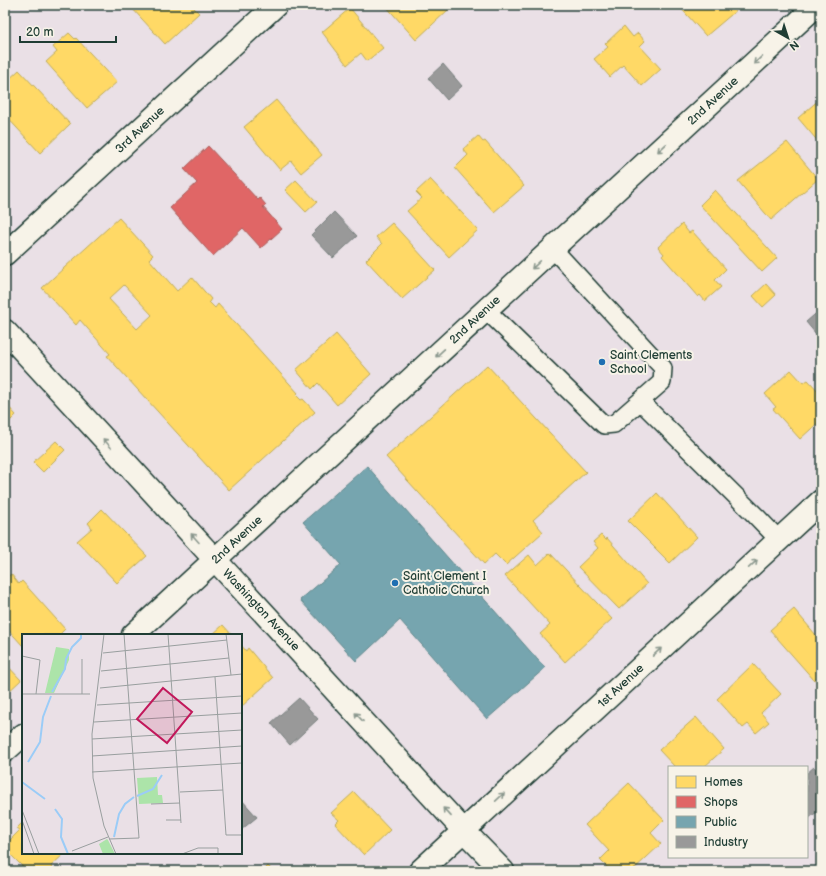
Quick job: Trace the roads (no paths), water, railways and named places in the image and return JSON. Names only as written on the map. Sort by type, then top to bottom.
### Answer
[{"type":"street","name":"3rd Avenue","points":[[5,254],[276,5]]},
{"type":"street","name":"2nd Avenue","points":[[134,634],[817,5]]},
{"type":"street","name":"Washington Avenue","points":[[5,331],[464,831],[503,871]]},
{"type":"street","name":"1st Avenue","points":[[420,871],[821,501]]},
{"type":"street","points":[[5,751],[22,736]]},
{"type":"lane","points":[[486,310],[604,425],[614,424],[662,382],[663,368],[553,249]]},
{"type":"lane","points":[[640,401],[779,540]]},
{"type":"place","name":"Saint Clements School","points":[[602,362]]},
{"type":"place","name":"Saint Clement I Catholic Church","points":[[395,583]]}]
